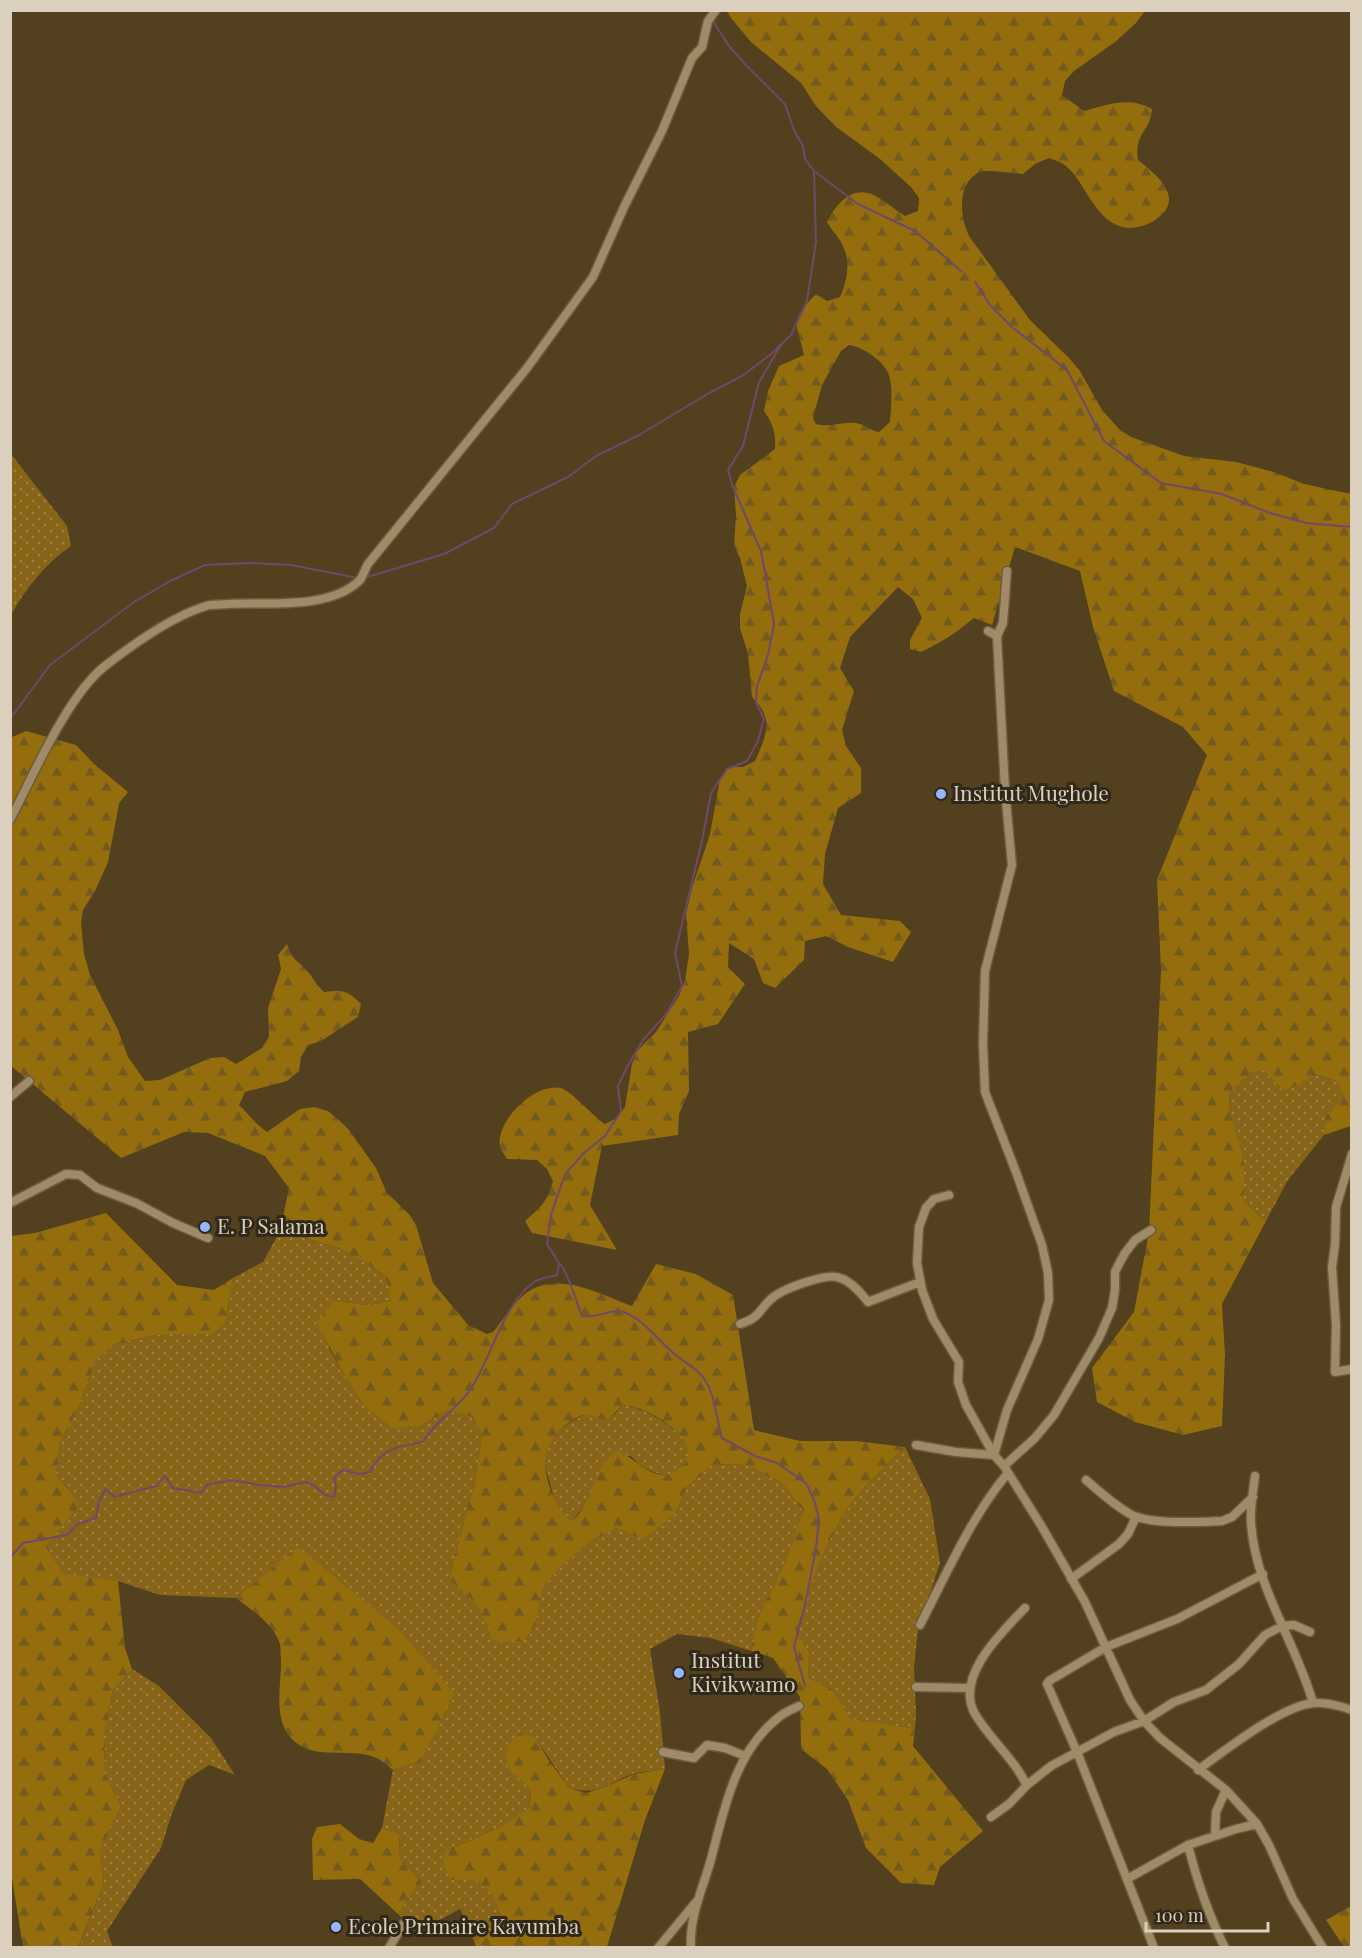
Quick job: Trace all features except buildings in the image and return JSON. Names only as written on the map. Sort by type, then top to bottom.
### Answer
[{"type":"street","points":[[10,820],[78,696],[103,668],[132,647],[163,627],[208,605],[310,602],[346,590],[361,579],[368,564],[392,533],[528,368],[593,277],[633,188],[662,131],[692,58],[702,47],[712,16]]},
{"type":"street","points":[[994,1455],[1007,1410],[1038,1339],[1049,1299],[1048,1273],[1042,1245],[985,1092],[983,1044],[985,971],[1012,865],[1005,790],[997,636],[1003,623],[1007,571]]},
{"type":"street","points":[[988,631],[997,636]]},
{"type":"street","points":[[10,1097],[29,1081]]},
{"type":"street","points":[[1352,1154],[1336,1207],[1332,1267],[1336,1325],[1335,1372],[1352,1369]]},
{"type":"street","points":[[10,1203],[66,1174],[80,1174],[97,1188],[136,1203],[173,1223],[208,1238]]},
{"type":"street","points":[[950,1195],[934,1200],[926,1209],[919,1227],[917,1263],[920,1282],[933,1319],[959,1362],[958,1382],[966,1406],[994,1455],[1042,1527],[1085,1602],[1130,1700],[1143,1721],[1198,1770],[1226,1790],[1257,1824],[1293,1899],[1323,1947]]},
{"type":"street","points":[[920,1625],[967,1532],[988,1497],[1006,1470],[1054,1414],[1099,1338],[1112,1308],[1115,1272],[1125,1253],[1136,1240],[1151,1230]]},
{"type":"street","points":[[740,1324],[755,1319],[771,1299],[785,1290],[831,1276],[842,1278],[859,1290],[868,1302],[920,1282]]},
{"type":"street","points":[[916,1445],[956,1452],[994,1455]]},
{"type":"street","points":[[1255,1476],[1251,1522],[1255,1547],[1282,1626],[1306,1678],[1313,1702]]},
{"type":"street","points":[[1086,1480],[1105,1497],[1136,1517],[1150,1521],[1222,1521],[1232,1518],[1253,1497]]},
{"type":"street","points":[[1071,1578],[1119,1544],[1128,1534],[1136,1517]]},
{"type":"street","points":[[1154,1947],[1077,1752],[1047,1684],[1106,1647],[1176,1618],[1263,1574]]},
{"type":"street","points":[[1025,1608],[1003,1630],[986,1652],[969,1688],[974,1713],[1027,1785]]},
{"type":"street","points":[[991,1817],[1051,1766],[1114,1732],[1143,1721],[1174,1702],[1206,1690],[1239,1664],[1265,1635],[1282,1626],[1294,1625],[1310,1632]]},
{"type":"street","points":[[916,1687],[969,1688]]},
{"type":"street","points":[[1198,1770],[1274,1719],[1313,1702],[1352,1710]]},
{"type":"street","points":[[691,1947],[697,1901],[710,1864],[722,1811],[745,1756],[760,1736],[780,1716],[799,1706]]},
{"type":"street","points":[[663,1752],[694,1758],[707,1745],[725,1748],[745,1756]]},
{"type":"street","points":[[1215,1835],[1216,1812],[1226,1790]]},
{"type":"street","points":[[1127,1879],[1188,1845],[1257,1824]]},
{"type":"street","points":[[1188,1845],[1197,1881],[1210,1917],[1225,1947]]},
{"type":"street","points":[[658,1947],[697,1901]]},
{"type":"street","points":[[389,1947],[404,1923]]},
{"type":"shaded area","points":[[11,454],[67,526],[71,546],[37,577],[11,615]]},
{"type":"shaded area","points":[[1252,1071],[1264,1071],[1284,1091],[1315,1075],[1337,1081],[1344,1097],[1326,1116],[1324,1135],[1288,1180],[1266,1221],[1244,1202],[1244,1163],[1230,1115],[1229,1093]]},
{"type":"shaded area","points":[[280,1231],[336,1247],[362,1260],[386,1277],[392,1301],[368,1305],[334,1301],[329,1348],[363,1404],[420,1426],[447,1411],[471,1416],[482,1434],[476,1478],[449,1579],[477,1606],[494,1641],[535,1626],[543,1587],[589,1542],[617,1528],[675,1514],[687,1487],[713,1464],[747,1465],[782,1483],[803,1511],[786,1560],[758,1619],[751,1651],[711,1638],[677,1634],[650,1649],[660,1712],[665,1769],[632,1774],[596,1790],[569,1788],[536,1739],[507,1768],[530,1788],[531,1807],[500,1827],[446,1851],[451,1880],[477,1880],[493,1896],[501,1917],[492,1931],[474,1941],[460,1909],[417,1932],[398,1914],[421,1881],[399,1857],[400,1835],[382,1828],[393,1770],[421,1761],[299,1547],[236,1598],[160,1595],[118,1581],[63,1575],[46,1545],[80,1504],[56,1475],[60,1442],[80,1404],[94,1362],[115,1344],[161,1334],[213,1334],[225,1324],[233,1278],[263,1262]]},
{"type":"shaded area","points":[[623,1405],[645,1412],[671,1427],[688,1447],[688,1457],[677,1472],[666,1475],[640,1465],[630,1456],[607,1458],[585,1505],[572,1521],[560,1511],[554,1498],[545,1463],[549,1445],[559,1431],[580,1417],[587,1414],[603,1419],[611,1417]]},
{"type":"shaded area","points":[[905,1447],[930,1499],[940,1563],[918,1629],[914,1667],[915,1729],[849,1718],[833,1691],[808,1677],[809,1652],[796,1632],[820,1563],[844,1513],[868,1483]]},
{"type":"shaded area","points":[[132,1669],[159,1686],[211,1738],[235,1775],[209,1765],[186,1780],[161,1848],[107,1931],[113,1947],[78,1948],[104,1883],[99,1851],[121,1806],[105,1774],[104,1736],[113,1690]]},
{"type":"green space","points":[[727,11],[1145,11],[1136,23],[1115,42],[1074,71],[1065,81],[1062,95],[1084,111],[1126,102],[1152,109],[1151,117],[1138,144],[1138,160],[1159,178],[1168,193],[1169,201],[1166,209],[1159,217],[1145,225],[1129,228],[1117,225],[1100,212],[1066,166],[1049,158],[1035,164],[1023,174],[984,171],[972,177],[967,184],[962,201],[969,236],[1030,320],[1080,371],[1102,410],[1120,430],[1131,437],[1184,456],[1236,462],[1274,472],[1304,484],[1351,494],[1351,1126],[1324,1135],[1326,1116],[1344,1097],[1337,1081],[1316,1075],[1284,1091],[1264,1071],[1252,1071],[1229,1093],[1230,1115],[1244,1163],[1244,1202],[1266,1221],[1222,1304],[1225,1355],[1222,1426],[1183,1435],[1135,1422],[1097,1402],[1092,1368],[1134,1312],[1149,1232],[1161,970],[1157,880],[1207,755],[1183,727],[1114,691],[1093,627],[1080,571],[1015,547],[992,625],[974,618],[928,649],[921,652],[910,649],[910,640],[922,618],[913,599],[898,587],[850,637],[840,668],[854,691],[842,730],[846,746],[861,768],[861,793],[838,808],[825,854],[823,884],[841,915],[900,921],[911,932],[893,962],[848,947],[826,936],[805,941],[804,960],[775,988],[763,983],[754,959],[729,943],[728,967],[745,984],[718,1024],[688,1032],[689,1091],[679,1114],[678,1135],[602,1146],[590,1205],[617,1250],[532,1233],[525,1221],[543,1203],[553,1181],[547,1169],[537,1160],[507,1159],[500,1147],[500,1137],[504,1126],[519,1105],[540,1091],[551,1088],[565,1090],[605,1124],[617,1118],[625,1107],[636,1052],[656,1032],[679,996],[685,980],[689,954],[686,914],[710,834],[720,779],[729,767],[743,767],[755,761],[765,736],[766,720],[764,713],[752,697],[748,654],[740,628],[740,614],[747,586],[734,545],[736,515],[734,487],[740,475],[775,449],[773,429],[764,411],[768,391],[779,366],[804,355],[797,327],[800,313],[816,294],[827,301],[840,297],[846,278],[847,259],[841,243],[827,222],[843,200],[861,192],[877,197],[905,216],[918,211],[919,198],[911,187],[880,159],[835,126],[816,106],[801,83],[751,42]],"holes":[[[849,345],[855,346],[878,360],[889,375],[890,422],[879,432],[856,423],[816,424],[813,418],[822,385],[841,351]]]},
{"type":"green space","points":[[26,731],[76,745],[94,764],[128,792],[119,804],[108,862],[95,891],[83,910],[81,923],[84,954],[90,975],[118,1030],[128,1057],[145,1081],[160,1080],[210,1058],[224,1057],[236,1064],[262,1048],[269,1037],[268,1008],[281,969],[278,955],[287,944],[294,958],[324,992],[344,992],[361,1004],[358,1017],[321,1041],[308,1045],[301,1057],[299,1071],[287,1081],[245,1092],[239,1105],[267,1132],[300,1109],[314,1107],[328,1111],[339,1120],[349,1130],[376,1168],[387,1193],[409,1214],[416,1225],[433,1283],[468,1325],[487,1334],[493,1332],[521,1297],[538,1286],[565,1284],[579,1286],[632,1306],[656,1264],[696,1274],[733,1295],[754,1430],[800,1441],[856,1441],[905,1447],[868,1483],[844,1513],[820,1563],[796,1632],[809,1652],[808,1677],[833,1691],[850,1718],[915,1729],[913,1746],[983,1831],[940,1867],[934,1885],[901,1883],[866,1848],[848,1800],[827,1769],[801,1749],[800,1697],[773,1658],[751,1651],[758,1619],[786,1560],[803,1511],[782,1483],[747,1465],[713,1464],[687,1487],[675,1514],[642,1539],[617,1528],[589,1542],[562,1566],[543,1587],[535,1626],[523,1641],[493,1641],[486,1621],[477,1606],[449,1579],[476,1478],[482,1434],[471,1416],[447,1411],[420,1426],[393,1428],[363,1404],[344,1375],[317,1322],[334,1301],[368,1305],[391,1301],[386,1277],[362,1260],[336,1247],[280,1231],[289,1188],[265,1156],[208,1133],[184,1132],[121,1158],[11,1066],[10,738]],"holes":[[[623,1405],[634,1407],[672,1427],[687,1447],[687,1458],[677,1470],[661,1474],[649,1471],[618,1451],[604,1463],[585,1504],[572,1521],[555,1501],[548,1481],[545,1462],[551,1442],[566,1425],[578,1417],[587,1415],[607,1420]]]},
{"type":"green space","points":[[106,1213],[177,1285],[214,1290],[233,1278],[225,1324],[213,1334],[161,1334],[115,1344],[94,1362],[80,1404],[60,1442],[56,1475],[80,1504],[46,1546],[63,1574],[118,1581],[125,1648],[132,1669],[113,1690],[104,1736],[105,1774],[121,1806],[99,1851],[104,1883],[78,1947],[23,1947],[10,1866],[11,1236],[35,1233]]},
{"type":"green space","points":[[298,1547],[398,1629],[454,1693],[421,1761],[393,1770],[379,1759],[364,1754],[309,1750],[291,1738],[285,1729],[279,1700],[280,1644],[267,1624],[236,1598]]},
{"type":"green space","points":[[520,1732],[536,1739],[569,1788],[586,1793],[634,1774],[665,1769],[645,1820],[607,1947],[476,1947],[474,1941],[492,1931],[501,1917],[493,1896],[477,1880],[451,1880],[443,1865],[446,1851],[500,1827],[531,1807],[530,1788],[507,1768],[506,1748]]},
{"type":"green space","points":[[340,1824],[359,1839],[373,1843],[382,1828],[400,1835],[399,1857],[421,1881],[398,1914],[360,1879],[313,1880],[312,1839],[317,1827]]},
{"type":"green space","points":[[1351,1906],[1351,1947],[1344,1947],[1326,1920]]},
{"type":"waterway","points":[[713,21],[729,46],[785,104],[794,130],[803,146],[805,159],[814,171],[858,204],[915,231],[961,271]]},
{"type":"waterway","points":[[364,578],[444,554],[494,528],[512,504],[568,477],[596,456],[639,435],[742,376],[771,354],[791,335],[807,301],[816,242],[814,171]]},
{"type":"waterway","points":[[975,282],[990,305],[1013,328],[1067,370],[1104,441],[1161,483],[1222,494],[1267,512],[1306,523],[1352,527]]},
{"type":"waterway","points":[[10,1558],[23,1543],[67,1535],[78,1524],[96,1518],[99,1501],[106,1489],[115,1497],[156,1486],[165,1476],[173,1488],[201,1493],[207,1485],[232,1480],[284,1487],[305,1482],[315,1486],[325,1495],[334,1497],[336,1487],[334,1478],[343,1470],[360,1474],[370,1472],[374,1464],[386,1453],[399,1447],[423,1442],[470,1390],[505,1318],[523,1292],[534,1282],[557,1275],[559,1263],[547,1244],[551,1215],[565,1174],[585,1152],[605,1136],[621,1111],[618,1086],[627,1067],[643,1040],[667,1013],[682,986],[675,953],[711,793],[727,769],[747,761],[758,741],[764,718],[756,703],[757,686],[768,655],[774,624],[761,551],[732,485],[728,470],[743,446],[759,382],[781,345]]},
{"type":"waterway","points":[[10,719],[50,665],[134,602],[172,580],[205,565],[249,563],[291,565],[358,578]]},
{"type":"waterway","points":[[559,1263],[568,1279],[582,1316],[619,1311],[638,1320],[670,1351],[702,1376],[709,1387],[722,1438],[755,1456],[777,1463],[806,1483],[819,1519],[806,1600],[794,1647],[805,1686]]},
{"type":"place","name":"Institut Mughole","points":[[941,794]]},
{"type":"place","name":"E. P Salama","points":[[205,1227]]},
{"type":"place","name":"Institut Kivikwamo","points":[[679,1673]]},
{"type":"place","name":"Ecole Primaire Kavumba","points":[[336,1927]]}]
